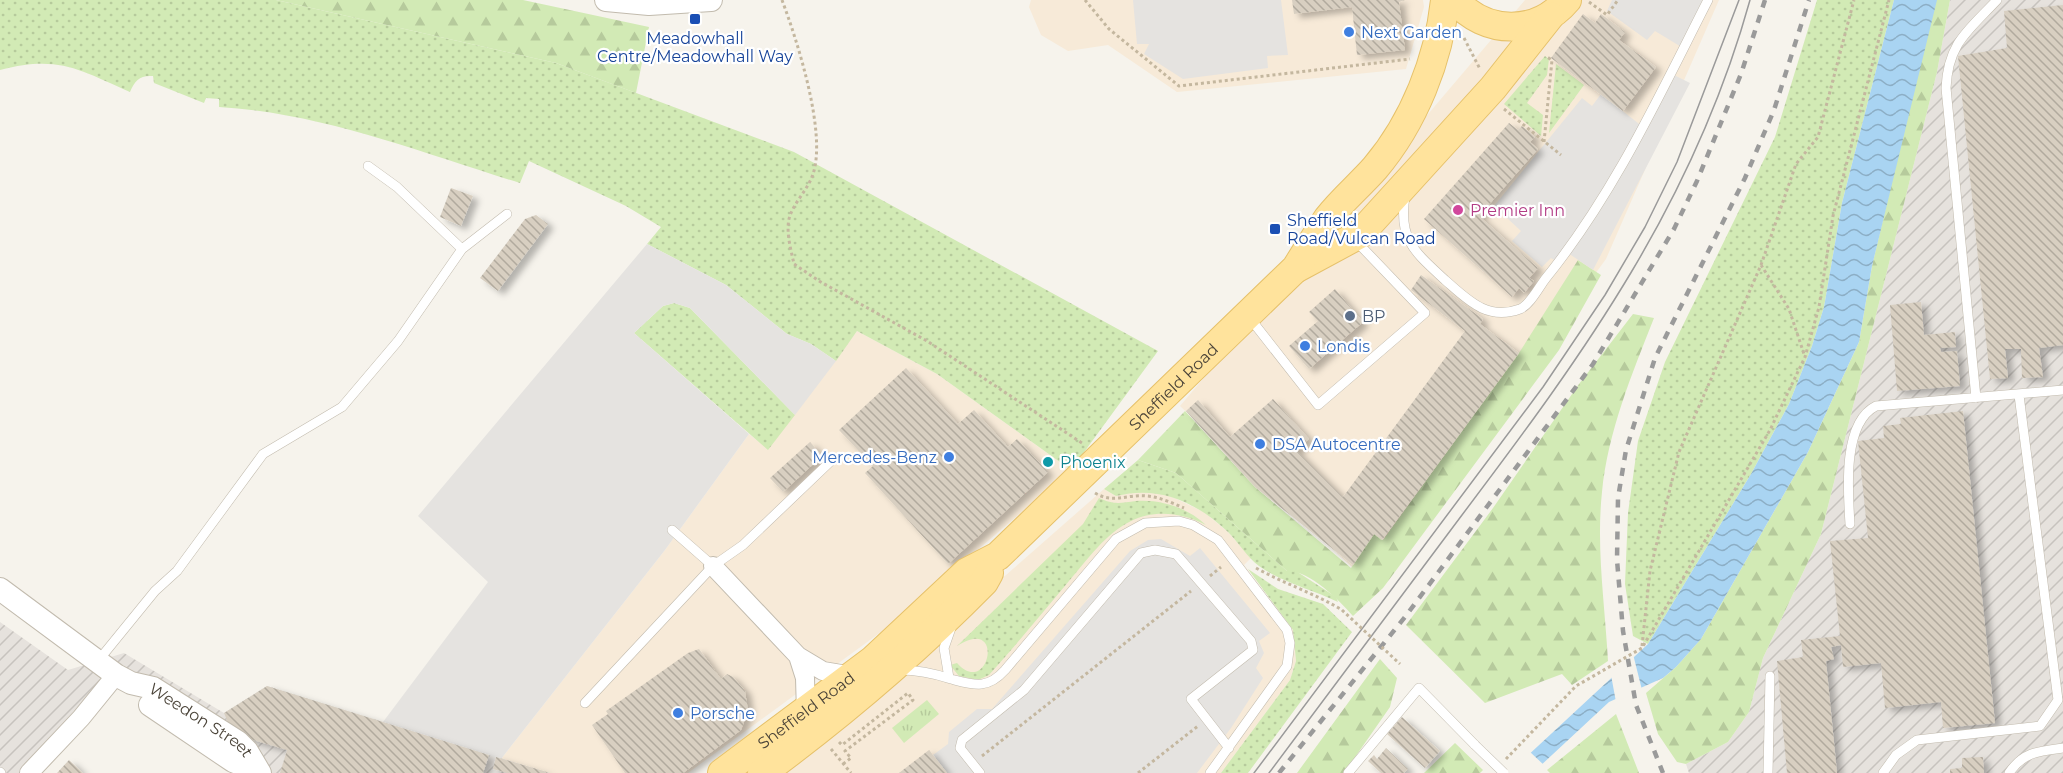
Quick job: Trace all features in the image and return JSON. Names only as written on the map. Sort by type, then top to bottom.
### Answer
[{"type":"main road","points":[[1296,268],[1329,217],[1377,166],[1396,137],[1422,89],[1435,53],[1442,26],[1445,0]]},
{"type":"main road","points":[[1455,0],[1481,21],[1504,27],[1528,25],[1558,8]]},
{"type":"main road","points":[[1296,268],[1354,239],[1407,185],[1493,88],[1558,8]]},
{"type":"main road","name":"Sheffield Road","points":[[722,773],[853,676],[968,572],[998,556],[1296,268]]},
{"type":"main road","name":"Sheffield Road","points":[[762,773],[862,697],[984,582],[998,556]]},
{"type":"street","points":[[606,0],[649,4],[711,0]]},
{"type":"street","points":[[714,566],[798,656],[823,671],[853,676]]},
{"type":"street","name":"Weedon Street","points":[[0,589],[124,679],[153,688],[238,742],[247,751],[259,773]]},
{"type":"street","points":[[798,656],[805,678],[806,712]]},
{"type":"street","points":[[29,773],[81,718],[124,679]]},
{"type":"lane","points":[[1407,185],[1403,208],[1404,231],[1412,250],[1476,308],[1505,313],[1523,308],[1568,253],[1618,175],[1708,0]]},
{"type":"lane","points":[[1976,398],[1946,88],[1947,65],[1955,46],[1996,0]]},
{"type":"lane","points":[[369,166],[397,187],[462,249]]},
{"type":"lane","points":[[98,662],[155,591],[177,571],[263,454],[342,407],[398,341],[462,249],[507,214]]},
{"type":"lane","points":[[1248,315],[1318,405],[1425,313],[1354,239]]},
{"type":"lane","points":[[1850,524],[1847,476],[1856,432],[1862,417],[1868,410],[1876,406],[2063,390]]},
{"type":"lane","points":[[1882,773],[1896,755],[1917,740],[2040,726],[2058,700],[2019,394]]},
{"type":"lane","points":[[585,703],[714,566],[742,545],[832,460]]},
{"type":"lane","points":[[891,670],[906,670],[980,686],[990,684],[999,677],[1116,538],[1144,523],[1161,521],[1186,523],[1218,540],[1287,630],[1290,654],[1287,666],[1210,773]]},
{"type":"lane","points":[[672,530],[714,566]]},
{"type":"lane","points":[[980,773],[960,748],[962,740],[1024,690],[1141,553],[1155,549],[1176,554],[1251,641],[1253,650],[1191,699],[1229,748]]},
{"type":"lane","points":[[949,678],[944,648],[956,610]]},
{"type":"lane","points":[[1768,773],[1770,676]]},
{"type":"lane","points":[[1348,773],[1419,688],[1502,769]]},
{"type":"lane","points":[[2008,773],[2016,762],[2030,752],[2063,748]]},
{"type":"path","points":[[782,0],[805,74],[815,127],[814,174],[789,218],[789,244],[794,264],[819,281],[937,347],[1100,456]]},
{"type":"path","points":[[1085,0],[1109,29],[1179,86],[1406,60],[1435,53]]},
{"type":"path","points":[[1586,0],[1607,15],[1618,0]]},
{"type":"path","points":[[1642,648],[1650,571],[1679,452],[1761,265],[1796,164],[1818,138],[1854,0]]},
{"type":"path","points":[[1502,769],[1576,686],[1642,648],[1770,430],[1805,357],[1819,307],[1833,216],[1889,0]]},
{"type":"path","points":[[1461,30],[1481,71]]},
{"type":"path","points":[[1544,142],[1552,60],[1545,55]]},
{"type":"path","points":[[1503,108],[1561,155]]},
{"type":"path","points":[[1761,265],[1789,309],[1805,357]]},
{"type":"path","points":[[972,763],[1232,558]]},
{"type":"path","points":[[1342,610],[1400,664]]},
{"type":"path","points":[[836,737],[842,745],[908,693],[913,700],[845,751],[851,758],[843,764]]},
{"type":"path","points":[[1138,773],[1207,719]]},
{"type":"path","points":[[826,743],[851,773]]},
{"type":"shaded area","points":[[1031,0],[1423,0],[1424,7],[1406,69],[1177,92],[1108,45],[1068,51],[1041,35],[1029,7]]},
{"type":"shaded area","points":[[1133,0],[1281,0],[1288,55],[1267,56],[1268,68],[1183,79],[1144,54],[1149,44],[1137,44]]},
{"type":"shaded area","points":[[1525,0],[1719,0],[1606,259],[1369,583],[1180,406]]},
{"type":"shaded area","points":[[1612,0],[1708,0],[1683,48],[1655,31],[1647,40],[1607,11]]},
{"type":"shaded area","points":[[1950,0],[2063,0],[2063,773],[1689,773],[1686,764],[1728,742],[1749,712],[1763,658],[1821,534],[1937,72]]},
{"type":"shaded area","points":[[1670,73],[1690,83],[1593,270],[1568,253],[1559,263],[1551,258],[1542,267],[1512,241],[1521,231],[1494,206],[1582,98],[1592,106],[1601,94],[1643,127]]},
{"type":"shaded area","points":[[647,244],[726,285],[787,334],[811,344],[836,361],[795,415],[690,308],[674,303],[663,306],[634,333],[749,434],[665,550],[501,759],[383,722],[488,582],[418,516]]},
{"type":"shaded area","points":[[857,331],[937,374],[1071,470],[885,629],[688,773],[549,773],[501,759],[665,550],[749,434],[768,449]]},
{"type":"shaded area","points":[[1104,489],[1116,496],[1135,491],[1166,494],[1204,512],[1228,532],[1251,558],[1244,565],[1293,630],[1296,661],[1290,680],[1221,773],[780,773]]},
{"type":"shaded area","points":[[1161,539],[1190,556],[1200,548],[1270,633],[1259,641],[1264,653],[1256,668],[1263,678],[1231,728],[1197,773],[947,773],[933,755],[948,744],[949,732],[977,709],[992,709],[1130,551],[1148,540]]},
{"type":"shaded area","points":[[0,622],[68,670],[124,653],[224,713],[267,686],[549,773],[263,773],[116,675],[26,773],[0,773]]},
{"type":"green space","points":[[0,0],[276,0],[556,63],[794,152],[1158,351],[1071,470],[937,374],[857,331],[836,361],[811,344],[787,334],[726,285],[647,244],[661,227],[626,206],[529,161],[520,183],[409,147],[334,126],[296,117],[219,107],[219,99],[206,98],[204,103],[154,83],[153,76],[138,79],[130,92],[81,71],[53,64],[0,70]]},
{"type":"green space","points":[[276,0],[523,0],[649,27],[636,93],[556,63]]},
{"type":"green space","points":[[1817,0],[1894,0],[1842,203],[1824,307],[1812,346],[1789,404],[1751,474],[1648,644],[1633,636],[1625,584],[1628,513],[1638,441],[1665,362],[1775,137]]},
{"type":"green space","points":[[1935,0],[1950,0],[1937,72],[1821,534],[1763,658],[1749,712],[1728,742],[1686,764],[1677,762],[1658,734],[1646,693],[1676,667],[1701,639],[1808,452],[1859,342],[1872,266]]},
{"type":"green space","points":[[1545,56],[1549,59],[1547,75],[1527,103],[1543,115],[1541,136],[1504,104]]},
{"type":"green space","points":[[1556,64],[1584,85],[1549,133]]},
{"type":"green space","points":[[1578,260],[1601,275],[1559,350],[1383,588],[1353,616],[1332,594],[1314,581],[1305,575],[1287,571],[1176,473],[1138,460],[1185,411],[1255,487],[1351,568],[1374,534],[1383,540],[1519,353]]},
{"type":"green space","points":[[674,303],[690,308],[795,415],[768,450],[634,333],[663,306]]},
{"type":"green space","points":[[1633,314],[1654,318],[1615,425],[1605,469],[1600,513],[1600,555],[1608,661],[1572,685],[1562,674],[1485,703],[1406,625],[1493,508],[1579,384]]},
{"type":"green space","points":[[1138,460],[1176,473],[1287,571],[1296,571],[1336,597],[1338,602],[1278,577],[1259,566],[1216,521],[1190,505],[1162,495],[1132,493],[1116,496],[1104,489]]},
{"type":"green space","points":[[1099,498],[1113,503],[1145,501],[1164,503],[1183,509],[1206,525],[1178,515],[1159,514],[1140,517],[1122,526],[1090,556],[989,675],[978,680],[959,676],[950,665],[957,663],[968,671],[977,671],[984,665],[987,647],[982,640],[972,639],[957,646],[1083,524]]},
{"type":"green space","points":[[1248,569],[1278,589],[1323,604],[1352,632],[1248,773],[1221,773],[1290,680],[1296,661],[1293,630]]},
{"type":"green space","points":[[1380,659],[1397,678],[1390,707],[1344,773],[1297,773]]},
{"type":"green space","points":[[927,700],[939,714],[904,743],[892,728]]},
{"type":"green space","points":[[1616,714],[1639,773],[1550,773],[1547,770]]},
{"type":"green space","points":[[1455,743],[1483,770],[1480,773],[1424,773]]},
{"type":"water","points":[[1894,0],[1937,0],[1872,266],[1859,342],[1808,452],[1701,639],[1676,667],[1663,678],[1609,702],[1538,768],[1509,773],[1648,644],[1751,474],[1789,404],[1812,346],[1824,307],[1842,203]]},
{"type":"pier","points":[[1633,654],[1642,690],[1616,702],[1611,675]]},
{"type":"pier","points":[[1529,751],[1545,766],[1540,773],[1506,773]]},
{"type":"building","points":[[1292,0],[1405,0],[1399,2],[1405,50],[1357,55],[1352,7],[1294,14]]},
{"type":"building","points":[[2063,5],[2063,345],[2039,348],[2043,377],[2022,378],[2021,349],[2005,349],[2008,378],[1990,379],[1958,56],[2007,48],[2004,11]]},
{"type":"building","points":[[1583,14],[1595,23],[1601,14],[1625,32],[1619,40],[1656,67],[1623,111],[1551,58]]},
{"type":"building","name":"Premier Inn","points":[[1509,123],[1518,130],[1522,126],[1535,137],[1530,142],[1538,149],[1479,216],[1538,268],[1529,278],[1534,281],[1524,293],[1519,288],[1512,297],[1424,219]]},
{"type":"building","points":[[451,188],[473,196],[461,226],[440,217]]},
{"type":"building","points":[[536,215],[548,224],[498,291],[480,278],[525,219]]},
{"type":"building","points":[[1421,275],[1483,319],[1480,324],[1519,353],[1382,540],[1374,534],[1353,565],[1255,487],[1186,411],[1198,400],[1230,437],[1273,399],[1309,439],[1296,450],[1343,497],[1465,331],[1411,290]]},
{"type":"building","points":[[1335,289],[1363,322],[1309,369],[1289,346],[1318,321],[1309,312]]},
{"type":"building","points":[[1921,302],[1924,335],[1955,332],[1956,347],[1940,348],[1941,352],[1957,351],[1960,386],[1897,391],[1890,305]]},
{"type":"building","name":"Mercedes-Benz","points":[[906,368],[958,424],[974,410],[1008,447],[1017,439],[1048,472],[948,564],[865,473],[873,466],[839,430]]},
{"type":"building","points":[[1963,411],[1995,723],[1943,728],[1941,702],[1885,708],[1881,663],[1843,667],[1841,645],[1831,647],[1834,659],[1826,661],[1837,773],[1787,773],[1777,661],[1803,657],[1801,640],[1840,636],[1830,541],[1868,538],[1858,441],[1884,438],[1883,426],[1901,424],[1900,418]]},
{"type":"building","points":[[810,442],[822,456],[783,492],[770,478]]},
{"type":"building","name":"Porsche","points":[[699,649],[721,679],[727,674],[733,677],[745,691],[748,711],[741,730],[683,773],[625,773],[592,725],[608,714],[606,711],[688,653]]},
{"type":"building","points":[[267,686],[489,755],[483,773],[280,773],[287,750],[233,734],[224,713]]},
{"type":"building","points":[[1402,717],[1440,751],[1425,768],[1387,734]]},
{"type":"building","points":[[1386,748],[1408,769],[1404,773],[1381,773],[1368,761],[1374,755],[1377,759]]},
{"type":"building","points":[[929,750],[947,773],[899,773]]},
{"type":"building","points":[[496,757],[547,773],[507,773],[493,769]]},
{"type":"building","points":[[1983,757],[1984,773],[1950,773],[1950,769],[1962,768],[1962,758]]},
{"type":"building","points":[[69,760],[83,773],[57,773]]},
{"type":"tram line","points":[[1254,773],[1543,387],[1605,295],[1645,227],[1677,162],[1739,0]]},
{"type":"tram line","points":[[1269,773],[1508,454],[1593,333],[1632,272],[1699,143],[1727,73],[1750,0]]},
{"type":"railway","points":[[1279,773],[1405,617],[1593,364],[1674,229],[1697,181],[1741,74],[1765,0]]},
{"type":"railway","points":[[1663,773],[1636,705],[1623,631],[1617,560],[1618,498],[1626,450],[1655,358],[1745,178],[1774,110],[1809,0]]},
{"type":"place","name":"Meadowhall Centre/Meadowhall Way","points":[[695,19]]},
{"type":"place","name":"Next Garden","points":[[1349,32]]},
{"type":"place","name":"Premier Inn","points":[[1458,210]]},
{"type":"place","name":"Sheffield Road/Vulcan Road","points":[[1275,229]]},
{"type":"place","name":"BP","points":[[1350,316]]},
{"type":"place","name":"Londis","points":[[1305,346]]},
{"type":"place","name":"DSA Autocentre","points":[[1260,444]]},
{"type":"place","name":"Mercedes-Benz","points":[[949,457]]},
{"type":"place","name":"Phoenix","points":[[1048,462]]},
{"type":"place","name":"Porsche","points":[[678,713]]}]
